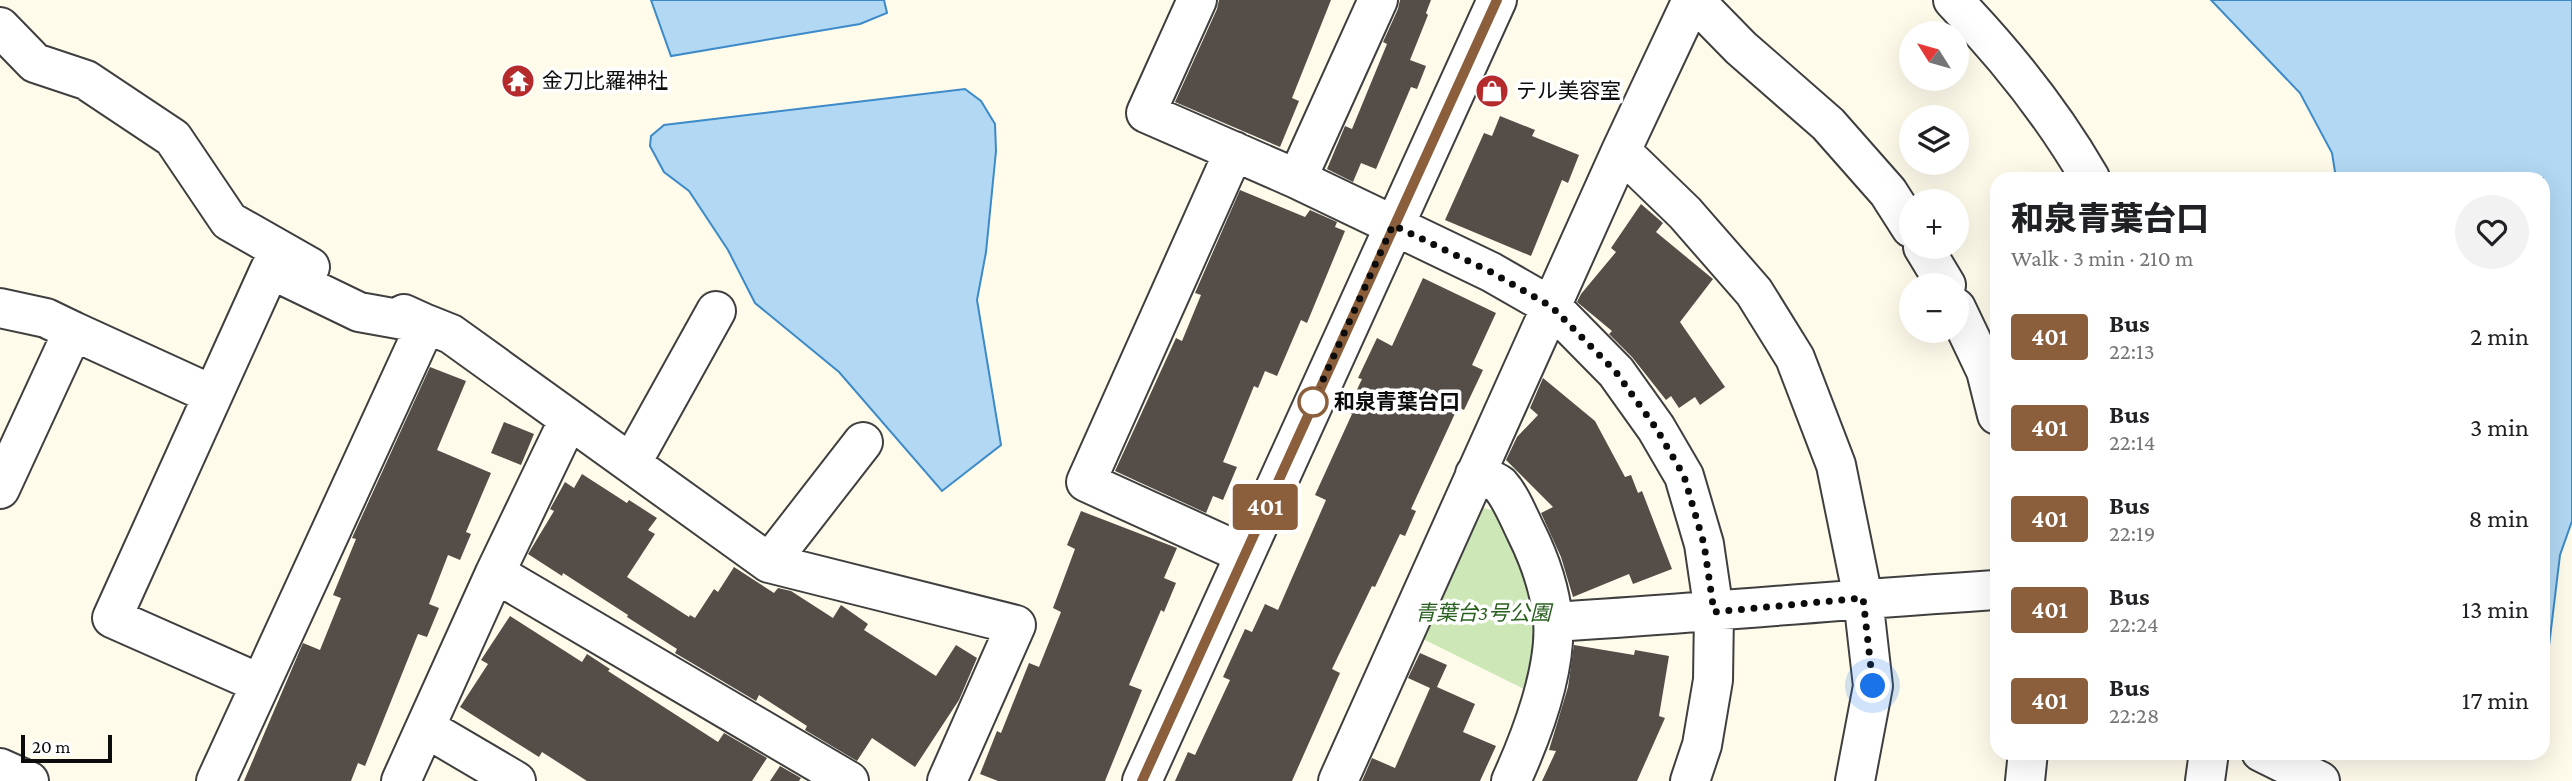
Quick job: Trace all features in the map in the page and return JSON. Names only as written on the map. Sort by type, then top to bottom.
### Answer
[{"type":"street","points":[[1197,0],[1146,113],[1297,179],[1491,272],[1552,307],[1616,372],[1656,428],[1684,476],[1704,544],[1714,612],[1713,680],[1702,746],[1690,781]]},
{"type":"street","points":[[1297,179],[1378,0]]},
{"type":"street","points":[[1142,781],[1497,0]]},
{"type":"street","points":[[1338,781],[1621,151],[1693,0],[1741,48],[1828,124],[1888,191],[1899,209]]},
{"type":"street","points":[[1953,0],[2023,80],[2086,172]]},
{"type":"street","points":[[0,27],[35,63],[86,80],[173,138],[229,221],[280,252],[451,334],[769,563],[1016,625],[947,781]]},
{"type":"street","points":[[0,43],[4,49],[0,56]]},
{"type":"street","points":[[1234,151],[1086,482],[1244,554]]},
{"type":"street","points":[[1621,151],[1685,213],[1754,292],[1795,358],[1836,465],[1863,598],[1873,686],[1855,781]]},
{"type":"street","points":[[259,683],[112,618],[270,269],[359,312],[426,324]]},
{"type":"street","points":[[0,308],[46,318],[213,395]]},
{"type":"street","points":[[632,462],[716,311]]},
{"type":"street","points":[[216,781],[426,324]]},
{"type":"street","points":[[0,489],[73,331]]},
{"type":"street","points":[[1969,331],[1990,368]]},
{"type":"street","points":[[401,781],[495,573],[569,419]]},
{"type":"street","points":[[769,563],[863,442]]},
{"type":"street","points":[[1475,474],[1499,484],[1518,515],[1535,550],[1548,587],[1553,622],[1542,703],[1511,781]]},
{"type":"street","points":[[495,573],[849,781]]},
{"type":"street","points":[[1553,622],[1990,590]]},
{"type":"street","points":[[426,727],[516,781]]},
{"type":"street","points":[[2025,781],[2027,760]]},
{"type":"street","points":[[2205,781],[2208,760]]},
{"type":"street","points":[[2277,760],[2320,781]]},
{"type":"street","points":[[0,768],[29,781]]},
{"type":"green space","name":"青葉台3号公園","points":[[1476,506],[1496,511],[1517,551],[1532,589],[1535,648],[1530,692],[1417,636]]},
{"type":"water","points":[[651,0],[884,0],[887,13],[860,24],[671,56]]},
{"type":"water","points":[[2211,0],[2572,0],[2572,521],[2560,555],[2550,638],[2550,172],[2335,172],[2332,153],[2300,93]]},
{"type":"water","points":[[965,89],[981,101],[995,124],[996,151],[986,252],[977,300],[1001,445],[942,491],[839,372],[755,303],[728,250],[689,191],[664,172],[650,146],[651,136],[664,125]]},
{"type":"building","points":[[1219,0],[1331,0],[1292,98],[1299,101],[1280,147],[1175,102]]},
{"type":"building","points":[[1400,0],[1431,0],[1426,13],[1428,15],[1410,60],[1426,66],[1417,89],[1411,87],[1376,169],[1361,163],[1353,182],[1327,169],[1345,126],[1352,129],[1387,44],[1383,42]]},
{"type":"building","points":[[1500,116],[1535,130],[1532,136],[1579,155],[1568,183],[1562,180],[1531,256],[1445,220],[1484,133],[1492,136]]},
{"type":"building","points":[[1240,190],[1305,217],[1310,210],[1337,222],[1335,227],[1345,231],[1307,323],[1301,320],[1277,376],[1265,371],[1258,388],[1254,386],[1223,462],[1237,467],[1223,500],[1213,496],[1206,513],[1115,471],[1176,338],[1182,341],[1201,295],[1195,293]]},
{"type":"building","points":[[1641,204],[1663,223],[1656,232],[1713,279],[1680,322],[1725,387],[1700,405],[1695,397],[1679,408],[1671,396],[1666,400],[1632,357],[1609,334],[1612,331],[1577,302],[1616,252],[1611,248]]},
{"type":"building","points":[[1423,278],[1496,313],[1472,365],[1483,370],[1464,410],[1458,407],[1411,509],[1416,511],[1405,536],[1400,534],[1332,669],[1340,673],[1292,781],[1175,781],[1188,752],[1195,755],[1230,680],[1223,677],[1245,629],[1252,632],[1265,604],[1278,610],[1326,500],[1315,495],[1352,414],[1347,411],[1362,379],[1358,378],[1377,338],[1392,346]]},
{"type":"building","points":[[430,367],[466,381],[437,450],[491,473],[466,532],[471,534],[460,560],[448,555],[429,604],[439,608],[427,637],[418,634],[365,766],[358,763],[351,781],[244,781],[303,643],[320,650],[341,598],[333,595],[356,539],[352,538]]},
{"type":"building","points":[[1543,378],[1595,421],[1625,477],[1631,475],[1638,493],[1642,491],[1672,569],[1633,584],[1629,574],[1573,597],[1561,557],[1541,513],[1553,507],[1506,460],[1517,437],[1538,415],[1530,408]]},
{"type":"building","points":[[504,422],[534,434],[521,465],[491,453]]},
{"type":"building","points":[[582,474],[627,503],[629,500],[657,518],[648,530],[655,534],[627,577],[689,617],[690,615],[695,618],[714,589],[718,592],[734,567],[774,593],[778,588],[791,591],[833,618],[841,605],[868,624],[864,630],[936,676],[956,645],[977,658],[959,700],[915,767],[872,738],[857,761],[805,730],[807,726],[759,695],[756,701],[675,653],[677,649],[627,617],[628,615],[528,554],[554,511],[550,509],[565,482],[574,488]]},
{"type":"building","points":[[1081,511],[1177,548],[1164,578],[1176,583],[1164,612],[1161,610],[1129,685],[1142,690],[1105,781],[998,781],[980,774],[997,731],[1001,733],[1029,663],[1039,667],[1061,612],[1053,608],[1075,549],[1067,545]]},
{"type":"building","points":[[510,616],[582,662],[587,654],[610,669],[608,671],[718,742],[724,733],[767,758],[752,781],[587,781],[542,752],[539,757],[460,707],[488,664],[481,660]]},
{"type":"building","points":[[1574,645],[1634,655],[1635,650],[1669,656],[1659,716],[1665,718],[1637,781],[1542,781],[1556,751],[1549,750],[1568,687]]},
{"type":"building","points":[[1420,653],[1447,665],[1437,687],[1475,704],[1463,732],[1496,746],[1480,781],[1362,781],[1372,758],[1395,768],[1430,688],[1408,678]]},
{"type":"building","points":[[780,766],[801,778],[799,781],[770,781]]},
{"type":"bus line","name":"401","points":[[1142,781],[1497,0]]},
{"type":"place","name":"金刀比羅神社","points":[[518,81]]},
{"type":"place","name":"テル美容室","points":[[1492,91]]},
{"type":"place","name":"和泉青葉台口","points":[[1313,402]]},
{"type":"route","points":[[1313,402],[1393,225],[1491,272],[1552,307],[1616,372],[1656,428],[1684,476],[1704,544],[1714,612],[1863,598],[1873,686]]}]
